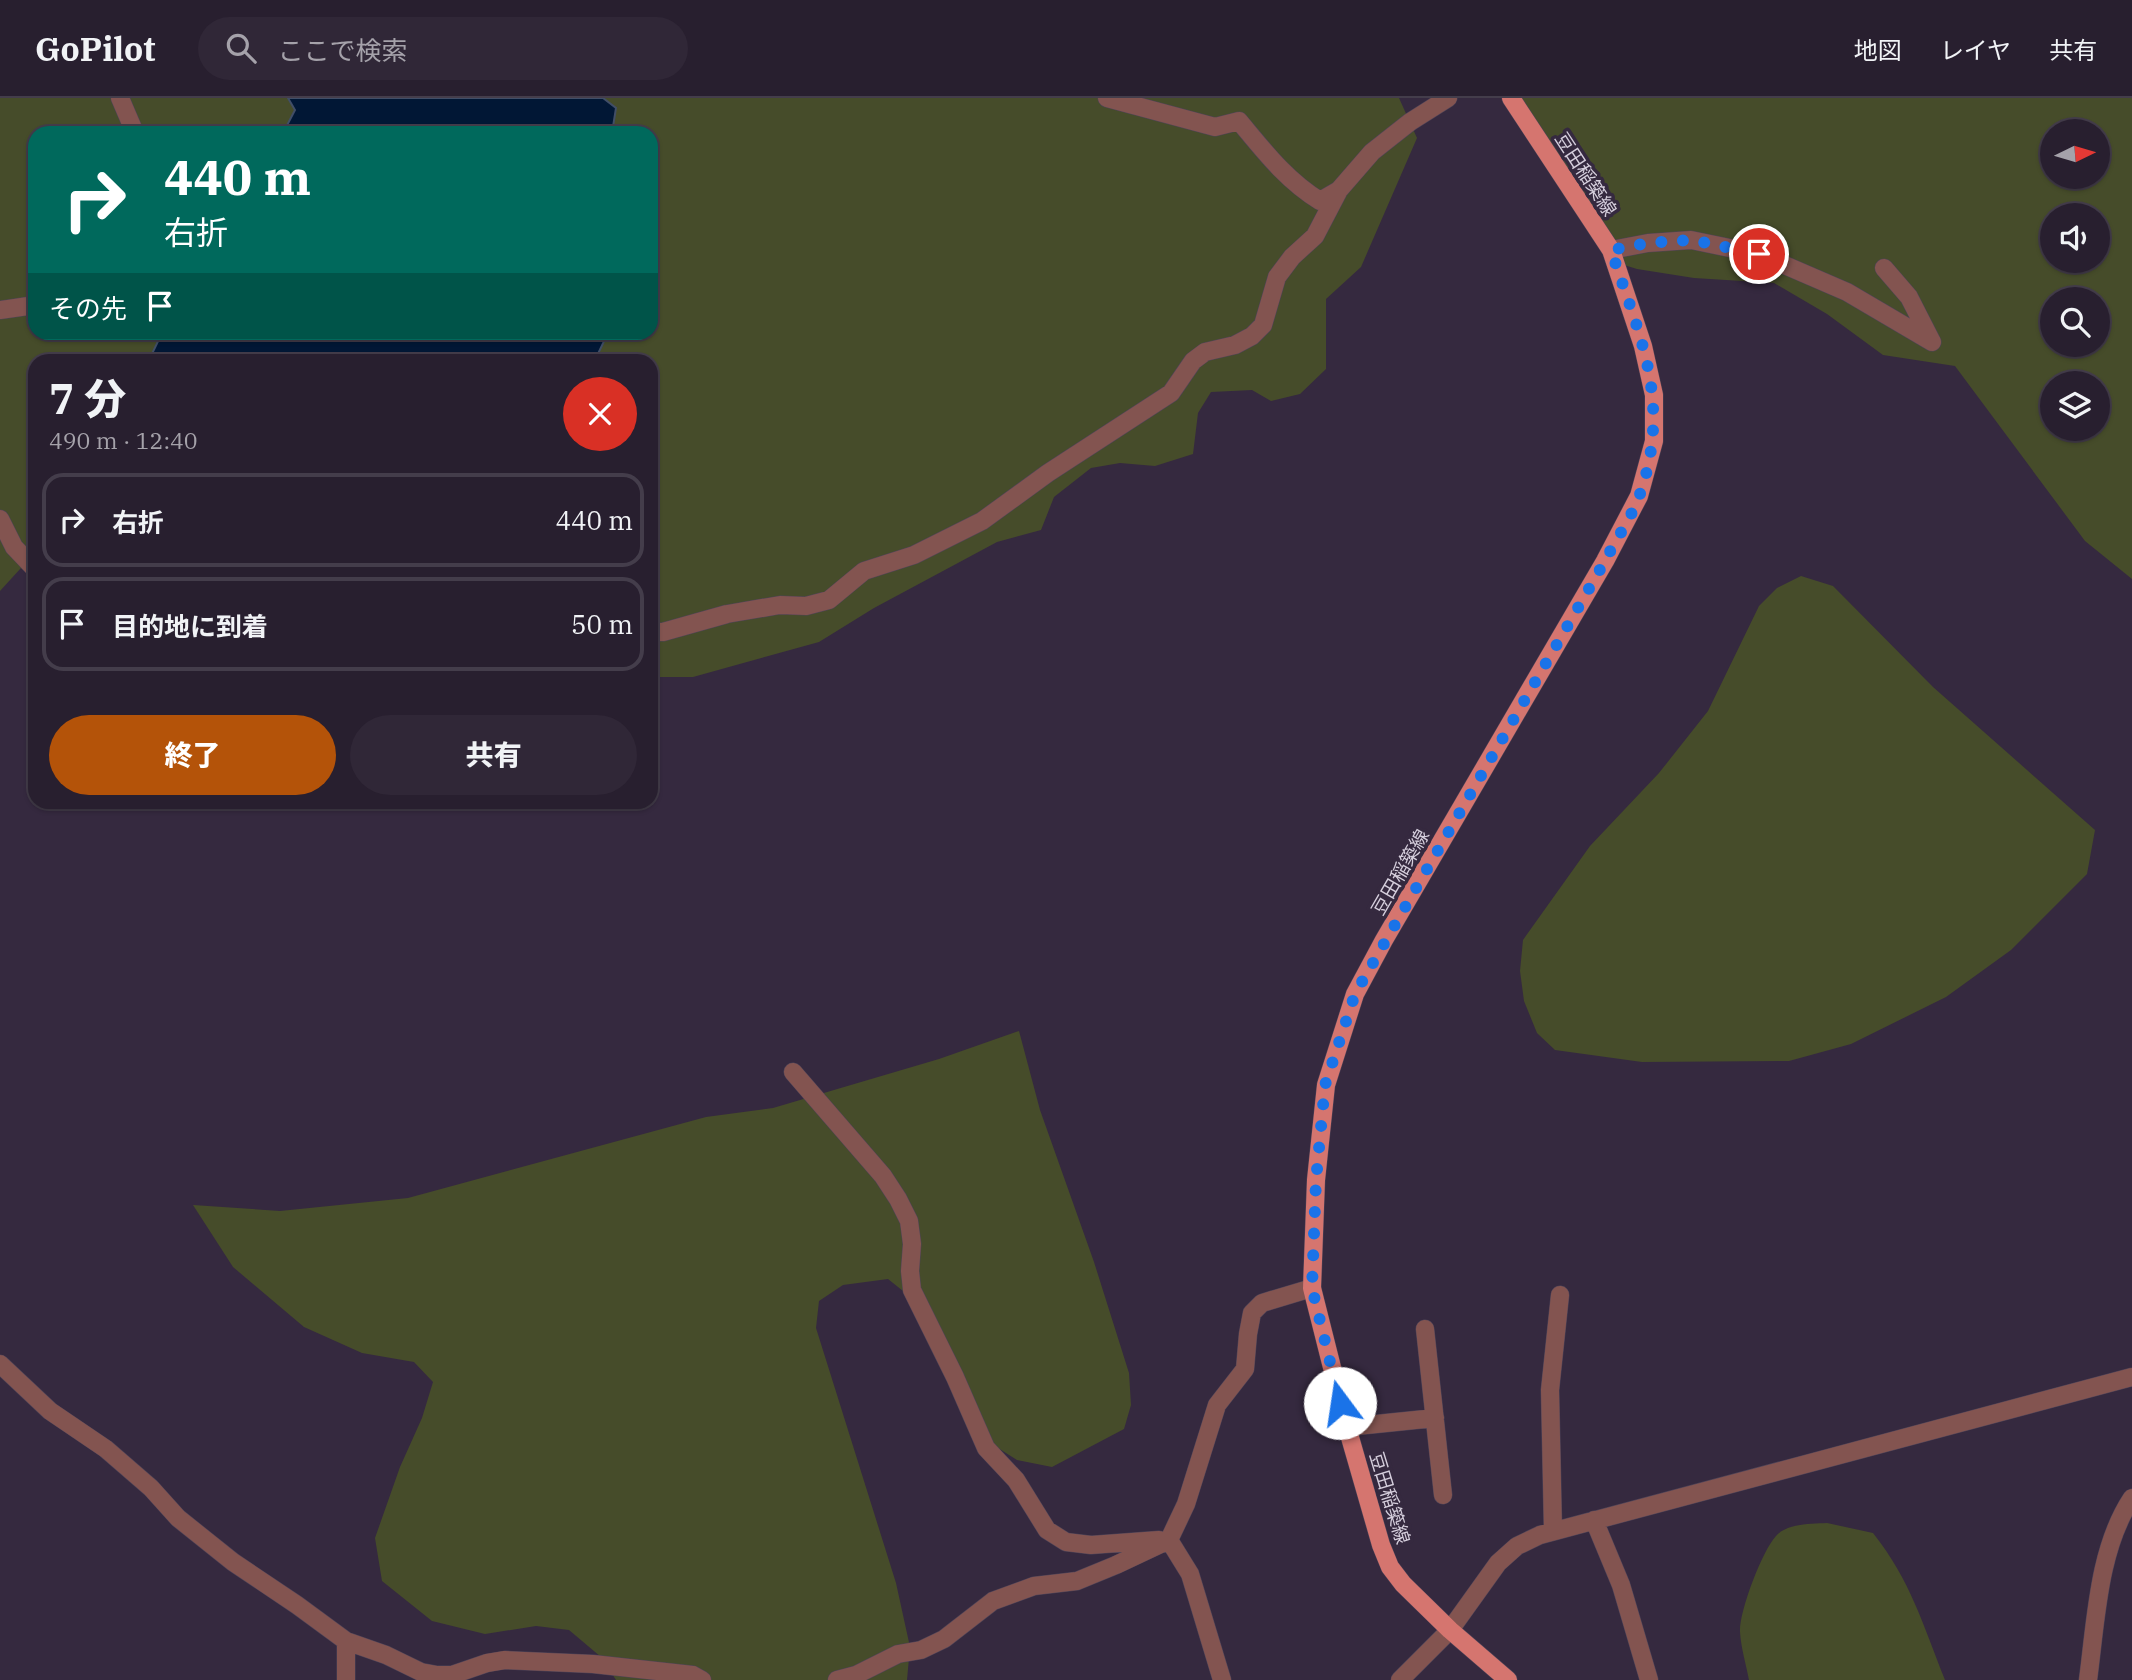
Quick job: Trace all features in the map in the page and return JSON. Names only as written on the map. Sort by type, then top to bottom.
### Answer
[{"type":"main road","name":"豆田稲築線","points":[[1508,1680],[1450,1630],[1403,1584],[1390,1567],[1381,1545],[1347,1427],[1312,1288],[1316,1180],[1325,1085],[1355,994],[1598,573],[1639,496],[1654,441],[1654,395],[1643,346],[1611,250],[1511,98]]},
{"type":"street","points":[[120,98],[132,126]]},
{"type":"street","points":[[1107,98],[1215,127],[1239,121],[1283,174],[1301,189],[1320,201],[1339,190]]},
{"type":"street","points":[[658,632],[740,612],[780,605],[806,606],[828,600],[864,571],[914,555],[982,521],[1048,473],[1171,393],[1193,360],[1205,352],[1235,345],[1252,337],[1264,325],[1278,277],[1292,257],[1315,236],[1339,190],[1372,152],[1410,122],[1448,98]]},
{"type":"street","points":[[1611,250],[1648,243],[1692,240],[1759,254],[1847,292],[1932,342],[1909,297],[1884,268]]},
{"type":"street","points":[[0,310],[28,306]]},
{"type":"street","points":[[0,519],[14,547],[28,562]]},
{"type":"street","points":[[793,1072],[883,1177],[898,1199],[909,1221],[912,1290],[956,1377],[986,1448],[1016,1480],[1047,1530],[1066,1542],[1091,1545],[1169,1540]]},
{"type":"street","points":[[836,1680],[856,1675],[898,1654],[921,1650],[944,1639],[993,1601],[1034,1586],[1077,1581],[1169,1540],[1186,1504],[1217,1405],[1245,1368],[1252,1313],[1262,1303],[1312,1288]]},
{"type":"street","points":[[1553,1531],[1550,1390],[1560,1295]]},
{"type":"street","points":[[1425,1329],[1443,1495]]},
{"type":"street","points":[[0,1364],[50,1411],[115,1457],[151,1488],[187,1525],[233,1562],[346,1641],[386,1655],[421,1672],[437,1675],[452,1675],[505,1660],[593,1664],[694,1675],[702,1680]]},
{"type":"street","points":[[1400,1680],[1450,1630],[1499,1563],[1517,1546],[1540,1535],[2132,1377]]},
{"type":"street","points":[[1347,1427],[1434,1418]]},
{"type":"street","points":[[2088,1680],[2105,1565],[2122,1512],[2132,1498]]},
{"type":"street","points":[[1594,1520],[1621,1585],[1649,1680]]},
{"type":"street","points":[[1169,1540],[1190,1574],[1222,1680]]},
{"type":"street","points":[[346,1641],[346,1680]]},
{"type":"green space","points":[[0,98],[1399,98],[1417,138],[1361,267],[1326,299],[1326,369],[1300,394],[1271,401],[1252,390],[1211,392],[1198,413],[1193,454],[1155,466],[1120,463],[1091,468],[1054,497],[1041,530],[997,542],[874,608],[819,642],[693,677],[658,677],[658,354],[28,354],[28,574],[21,568],[0,591]]},
{"type":"green space","points":[[1519,98],[2132,98],[2132,579],[2085,541],[1955,366],[1883,355],[1827,314],[1774,283],[1694,278],[1624,265]]},
{"type":"green space","points":[[1801,576],[1833,586],[1933,687],[2095,830],[2087,874],[2011,950],[1946,997],[1851,1044],[1789,1061],[1642,1062],[1555,1050],[1537,1033],[1524,1001],[1520,971],[1523,940],[1590,846],[1659,773],[1708,711],[1759,606],[1777,588]]},
{"type":"green space","points":[[1019,1031],[1040,1110],[1094,1262],[1129,1373],[1131,1405],[1124,1429],[1052,1467],[1017,1460],[979,1436],[908,1295],[888,1279],[843,1285],[819,1301],[816,1328],[896,1583],[910,1647],[907,1680],[616,1680],[601,1657],[569,1630],[536,1626],[485,1634],[432,1621],[382,1581],[375,1538],[400,1467],[422,1418],[433,1382],[414,1362],[362,1353],[304,1327],[233,1267],[193,1205],[280,1211],[408,1198],[706,1117],[773,1108],[939,1059]]},
{"type":"green space","points":[[1827,1523],[1873,1533],[1907,1586],[1945,1680],[1749,1680],[1741,1644],[1741,1623],[1747,1597],[1764,1555],[1776,1536],[1786,1529]]},
{"type":"water","points":[[288,98],[603,98],[616,108],[613,126],[287,126],[295,110]]},
{"type":"water","points":[[158,340],[605,340],[598,354],[152,354]]},
{"type":"route","points":[[1340,1403],[1312,1288],[1316,1180],[1325,1085],[1355,994],[1605,561],[1639,496],[1654,441],[1654,395],[1643,346],[1611,250],[1648,243],[1692,240],[1759,254]]}]
